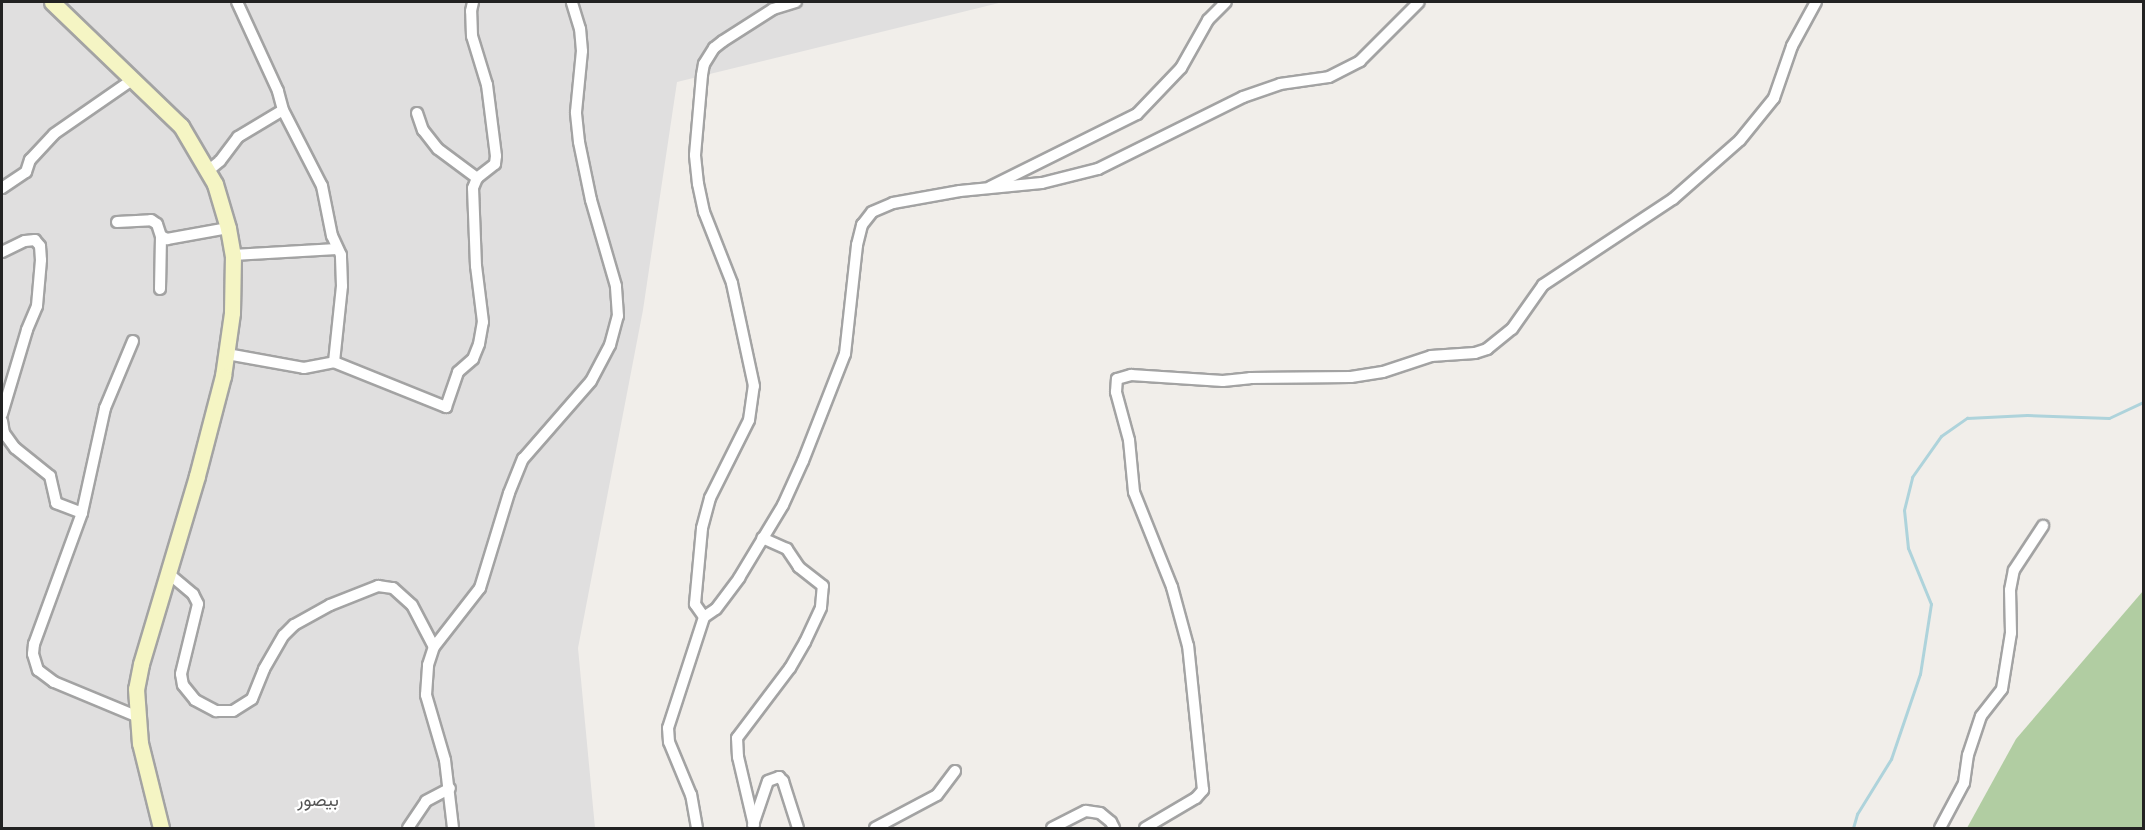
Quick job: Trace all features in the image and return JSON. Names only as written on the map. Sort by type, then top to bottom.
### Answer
[{"type":"street","points":[[52,2],[181,126],[209,170],[228,228],[233,255],[233,297],[227,354],[197,476],[138,676],[136,716],[140,743],[161,828]]},
{"type":"street","points":[[237,2],[278,91],[283,110],[322,186],[330,229],[341,258],[342,278],[334,362]]},
{"type":"street","points":[[227,354],[304,368],[334,362],[446,407],[457,374],[473,359],[482,333],[473,188],[477,178],[492,166],[496,156],[488,85],[472,36],[471,11],[474,2]]},
{"type":"street","points":[[453,828],[450,788],[426,695],[426,674],[434,647],[480,588],[509,492],[523,459],[591,381],[607,353],[616,327],[619,307],[616,286],[589,189],[579,142],[576,112],[582,51],[580,29],[572,2]]},
{"type":"street","points":[[704,617],[695,604],[702,528],[710,498],[749,420],[754,386],[732,283],[704,212],[698,184],[695,155],[702,75],[704,64],[714,48],[723,41],[774,9],[796,2]]},
{"type":"street","points":[[987,189],[1013,173],[1137,114],[1181,68],[1208,20],[1226,2]]},
{"type":"street","points":[[697,828],[691,795],[669,742],[668,728],[704,617],[716,609],[729,591],[787,496],[845,354],[857,245],[862,225],[872,212],[893,203],[1042,183],[1098,169],[1253,93],[1280,84],[1329,77],[1360,61],[1419,2]]},
{"type":"street","points":[[1145,828],[1196,798],[1203,790],[1188,646],[1172,587],[1134,492],[1129,440],[1116,392],[1117,379],[1131,375],[1223,381],[1251,378],[1351,376],[1383,372],[1431,356],[1475,353],[1487,349],[1512,329],[1543,285],[1672,199],[1740,140],[1774,98],[1792,46],[1816,2]]},
{"type":"street","points":[[2,188],[26,172],[30,160],[54,134],[132,80]]},
{"type":"street","points":[[209,170],[220,161],[238,137],[283,110]]},
{"type":"street","points":[[417,113],[423,130],[438,149],[477,178]]},
{"type":"street","points":[[117,222],[151,220],[156,223],[161,236],[160,289]]},
{"type":"street","points":[[161,236],[169,239],[228,228]]},
{"type":"street","points":[[2,252],[25,241],[35,240],[40,246],[37,306],[2,414]]},
{"type":"street","points":[[233,255],[337,249]]},
{"type":"street","points":[[133,341],[104,414],[82,513],[34,644],[34,662],[42,674],[54,682],[136,716]]},
{"type":"street","points":[[2,421],[12,444],[50,476],[56,503],[82,513]]},
{"type":"street","points":[[1940,828],[1964,783],[1968,755],[1981,716],[2002,689],[2011,633],[2010,590],[2014,570],[2043,526]]},
{"type":"street","points":[[753,827],[738,757],[737,738],[790,668],[805,642],[821,607],[823,586],[799,567],[787,549],[762,538]]},
{"type":"street","points":[[168,573],[194,594],[198,604],[181,674],[183,685],[195,700],[216,711],[233,711],[252,699],[264,669],[284,635],[294,625],[330,604],[378,586],[393,588],[412,605],[434,647]]},
{"type":"street","points":[[875,828],[930,800],[956,771]]},
{"type":"street","points":[[753,827],[768,782],[779,777],[783,781],[798,828]]},
{"type":"street","points":[[408,828],[426,801],[450,788]]},
{"type":"street","points":[[1052,828],[1086,811],[1100,813],[1111,822],[1114,828]]},
{"type":"shaded area","points":[[2,2],[1003,2],[677,82],[643,310],[578,648],[595,828],[2,828]]},
{"type":"green space","points":[[2143,591],[2143,828],[1967,828],[2016,739]]},
{"type":"waterway","points":[[1853,828],[1857,814],[1891,759],[1920,674],[1931,604],[1908,548],[1904,510],[1912,477],[1941,436],[1967,418],[2027,415],[2109,418],[2144,402]]},
{"type":"district","name":"بيصور","points":[[318,800]]}]
